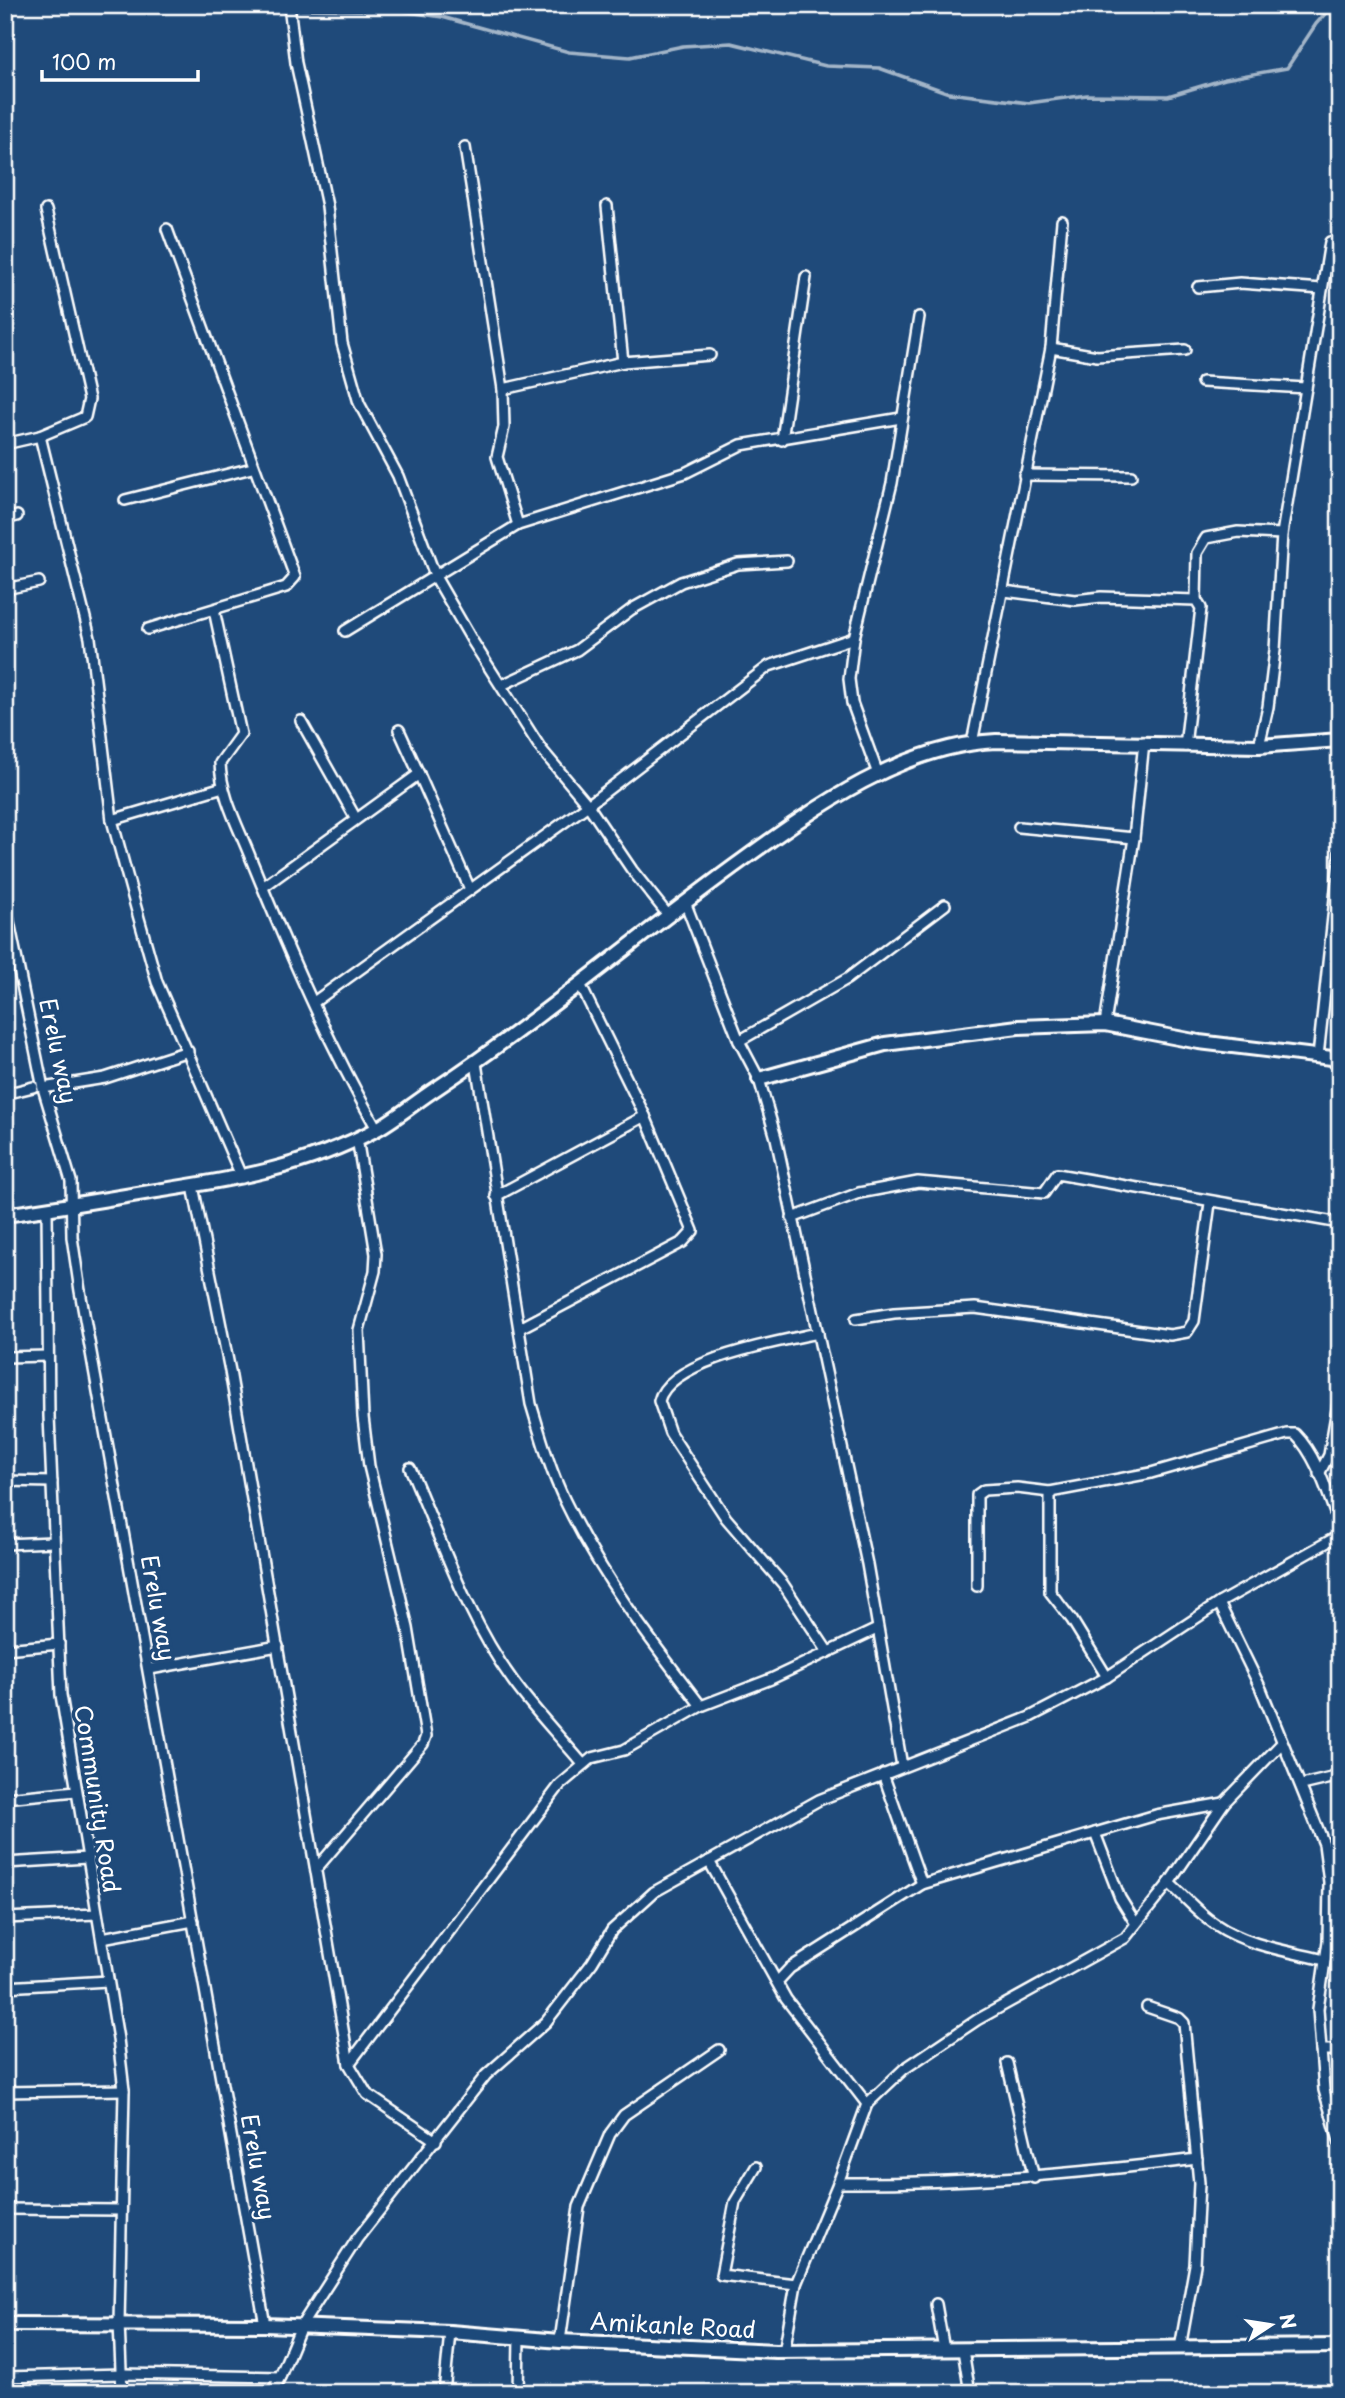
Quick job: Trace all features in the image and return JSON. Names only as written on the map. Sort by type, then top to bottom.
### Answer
[{"type":"street","points":[[289,5],[296,63],[327,206],[346,364],[359,403],[406,495],[436,578],[541,750],[588,806],[632,870],[668,915]]},
{"type":"street","points":[[465,147],[503,389],[504,427],[497,457],[518,525]]},
{"type":"street","points":[[607,206],[623,362]]},
{"type":"street","points":[[5,444],[40,436],[85,417],[89,399],[46,211]]},
{"type":"street","points":[[972,743],[1051,348],[1062,221]]},
{"type":"street","points":[[148,629],[286,587],[295,577],[252,468],[167,229]]},
{"type":"street","points":[[1259,746],[1268,707],[1275,650],[1282,534],[1330,242]]},
{"type":"street","points":[[782,440],[806,277]]},
{"type":"street","points":[[1198,287],[1240,283],[1322,289]]},
{"type":"street","points":[[878,774],[852,703],[849,679],[854,638],[892,483],[919,317]]},
{"type":"street","points":[[1051,348],[1097,356],[1185,350]]},
{"type":"street","points":[[503,389],[623,362],[710,355]]},
{"type":"street","points":[[1202,382],[1306,388]]},
{"type":"street","points":[[345,631],[436,578],[518,525],[685,473],[741,445],[901,418]]},
{"type":"street","points":[[40,436],[90,638],[113,820],[157,982],[242,1178]]},
{"type":"street","points":[[125,500],[252,468]]},
{"type":"street","points":[[1024,475],[1131,476]]},
{"type":"street","points":[[5,519],[17,516]]},
{"type":"street","points":[[1185,746],[1201,608],[1196,600],[1197,553],[1206,538],[1238,532],[1282,534]]},
{"type":"street","points":[[502,685],[577,650],[632,609],[681,582],[738,564],[787,561]]},
{"type":"street","points":[[5,589],[38,582]]},
{"type":"street","points":[[1004,591],[1075,600],[1101,597],[1196,600]]},
{"type":"street","points":[[214,610],[241,727],[239,738],[220,763],[223,787],[263,887],[347,1076],[377,1129]]},
{"type":"street","points":[[314,1002],[469,887],[588,806],[769,666],[854,638]]},
{"type":"street","points":[[302,721],[355,817]]},
{"type":"street","points":[[399,730],[469,887]]},
{"type":"street","points":[[5,1215],[242,1178],[301,1163],[377,1129],[476,1063],[685,902],[790,826],[878,774],[932,752],[972,743],[1259,746],[1340,740]]},
{"type":"street","points":[[1105,1024],[1134,838],[1144,743]]},
{"type":"street","points":[[263,887],[355,817],[419,774]]},
{"type":"street","points":[[113,820],[223,787]]},
{"type":"street","points":[[1019,827],[1134,838]]},
{"type":"street","points":[[1318,1056],[1340,852]]},
{"type":"street","name":"Erelu way","points":[[5,902],[43,1088],[71,1181],[80,1291],[150,1669],[265,2325]]},
{"type":"street","points":[[685,902],[739,1041],[759,1079],[776,1138],[867,1564],[902,1766]]},
{"type":"street","points":[[739,1041],[847,978],[945,905]]},
{"type":"street","points":[[520,1328],[683,1242],[692,1234],[690,1220],[645,1116],[580,984]]},
{"type":"street","points":[[759,1079],[885,1044],[1018,1027],[1105,1024],[1199,1042],[1340,1059]]},
{"type":"street","points":[[43,1088],[105,1078],[188,1051]]},
{"type":"street","points":[[476,1063],[531,1405],[563,1499],[602,1569],[642,1629],[701,1706]]},
{"type":"street","points":[[5,1094],[33,1087]]},
{"type":"street","points":[[496,1196],[645,1116]]},
{"type":"street","points":[[316,1868],[423,1744],[426,1736],[408,1628],[369,1466],[359,1330],[375,1271],[376,1254],[357,1138]]},
{"type":"street","points":[[792,1218],[859,1193],[918,1182],[1044,1192],[1056,1174],[1210,1203],[1340,1223]]},
{"type":"street","points":[[193,1186],[278,1646],[349,2064],[367,2094],[436,2141]]},
{"type":"street","points":[[856,1320],[894,1313],[975,1308],[1170,1335],[1186,1332],[1194,1321],[1210,1203]]},
{"type":"street","name":"Community Road","points":[[47,1209],[53,1542],[66,1737],[102,1938],[124,2090],[119,2323],[122,2393]]},
{"type":"street","points":[[818,1333],[725,1353],[670,1383],[659,1401],[670,1433],[726,1518],[783,1584],[828,1652]]},
{"type":"street","points":[[5,1357],[48,1356]]},
{"type":"street","points":[[1319,1474],[1329,1455],[1340,1392]]},
{"type":"street","points":[[977,1586],[977,1495],[984,1490],[1017,1488],[1051,1492],[1151,1474],[1287,1434],[1295,1434],[1300,1439],[1319,1474],[1340,1526]]},
{"type":"street","points":[[410,1468],[461,1588],[494,1651],[512,1680],[582,1763]]},
{"type":"street","points":[[5,1481],[52,1482]]},
{"type":"street","points":[[1051,1492],[1050,1592],[1072,1620],[1107,1677]]},
{"type":"street","points":[[273,2393],[301,2326],[357,2239],[486,2075],[546,2022],[592,1964],[612,1930],[654,1892],[819,1800],[997,1731],[1107,1677],[1219,1603],[1340,1535]]},
{"type":"street","points":[[5,1544],[53,1542]]},
{"type":"street","points":[[1219,1603],[1261,1689],[1324,1844],[1329,1882],[1325,1960],[1318,2009],[1327,2108],[1340,2144]]},
{"type":"street","points":[[349,2064],[560,1785],[582,1763],[633,1746],[701,1706],[771,1679],[877,1629]]},
{"type":"street","points":[[5,1648],[58,1644]]},
{"type":"street","points":[[150,1669],[278,1646]]},
{"type":"street","points":[[784,2352],[796,2284],[867,2104],[904,2069],[943,2042],[1079,1961],[1125,1938],[1170,1883],[1224,1803],[1282,1744]]},
{"type":"street","points":[[883,1774],[922,1884]]},
{"type":"street","points":[[1302,1785],[1340,1776]]},
{"type":"street","points":[[5,1798],[76,1791]]},
{"type":"street","points":[[777,1982],[790,1968],[922,1884],[1156,1815],[1224,1803]]},
{"type":"street","points":[[1095,1833],[1120,1898],[1136,1924]]},
{"type":"street","points":[[5,1863],[87,1858]]},
{"type":"street","points":[[709,1861],[777,1982],[867,2104]]},
{"type":"street","points":[[1170,1883],[1214,1924],[1240,1937],[1257,1945],[1325,1960]]},
{"type":"street","points":[[5,1917],[97,1914]]},
{"type":"street","points":[[102,1938],[193,1921]]},
{"type":"street","points":[[5,1987],[108,1981]]},
{"type":"street","points":[[1147,2007],[1179,2018],[1184,2023],[1199,2183],[1195,2265],[1180,2348]]},
{"type":"street","points":[[560,2341],[579,2207],[610,2134],[624,2115],[719,2050]]},
{"type":"street","points":[[1321,2050],[1340,2050]]},
{"type":"street","points":[[1007,2063],[1034,2178]]},
{"type":"street","points":[[5,2092],[124,2090]]},
{"type":"street","points":[[838,2183],[939,2184],[1034,2178],[1197,2159]]},
{"type":"street","points":[[756,2167],[735,2202],[721,2275],[796,2284]]},
{"type":"street","points":[[5,2209],[121,2210]]},
{"type":"street","points":[[936,2304],[944,2350]]},
{"type":"street","name":"Amikanle Road","points":[[5,2324],[301,2326],[784,2352],[1340,2346]]},
{"type":"street","points":[[444,2393],[450,2332]]},
{"type":"street","points":[[518,2393],[519,2338]]},
{"type":"street","points":[[963,2350],[970,2393]]},
{"type":"street","points":[[5,2377],[123,2374],[280,2377]]},
{"type":"waterway","points":[[254,5],[276,6]]},
{"type":"waterway","points":[[301,9],[402,11],[442,17],[569,52],[630,57],[683,46],[731,43],[826,66],[879,68],[949,93],[1029,103],[1087,95],[1168,96],[1225,79],[1287,68],[1316,24],[1333,5]]}]
